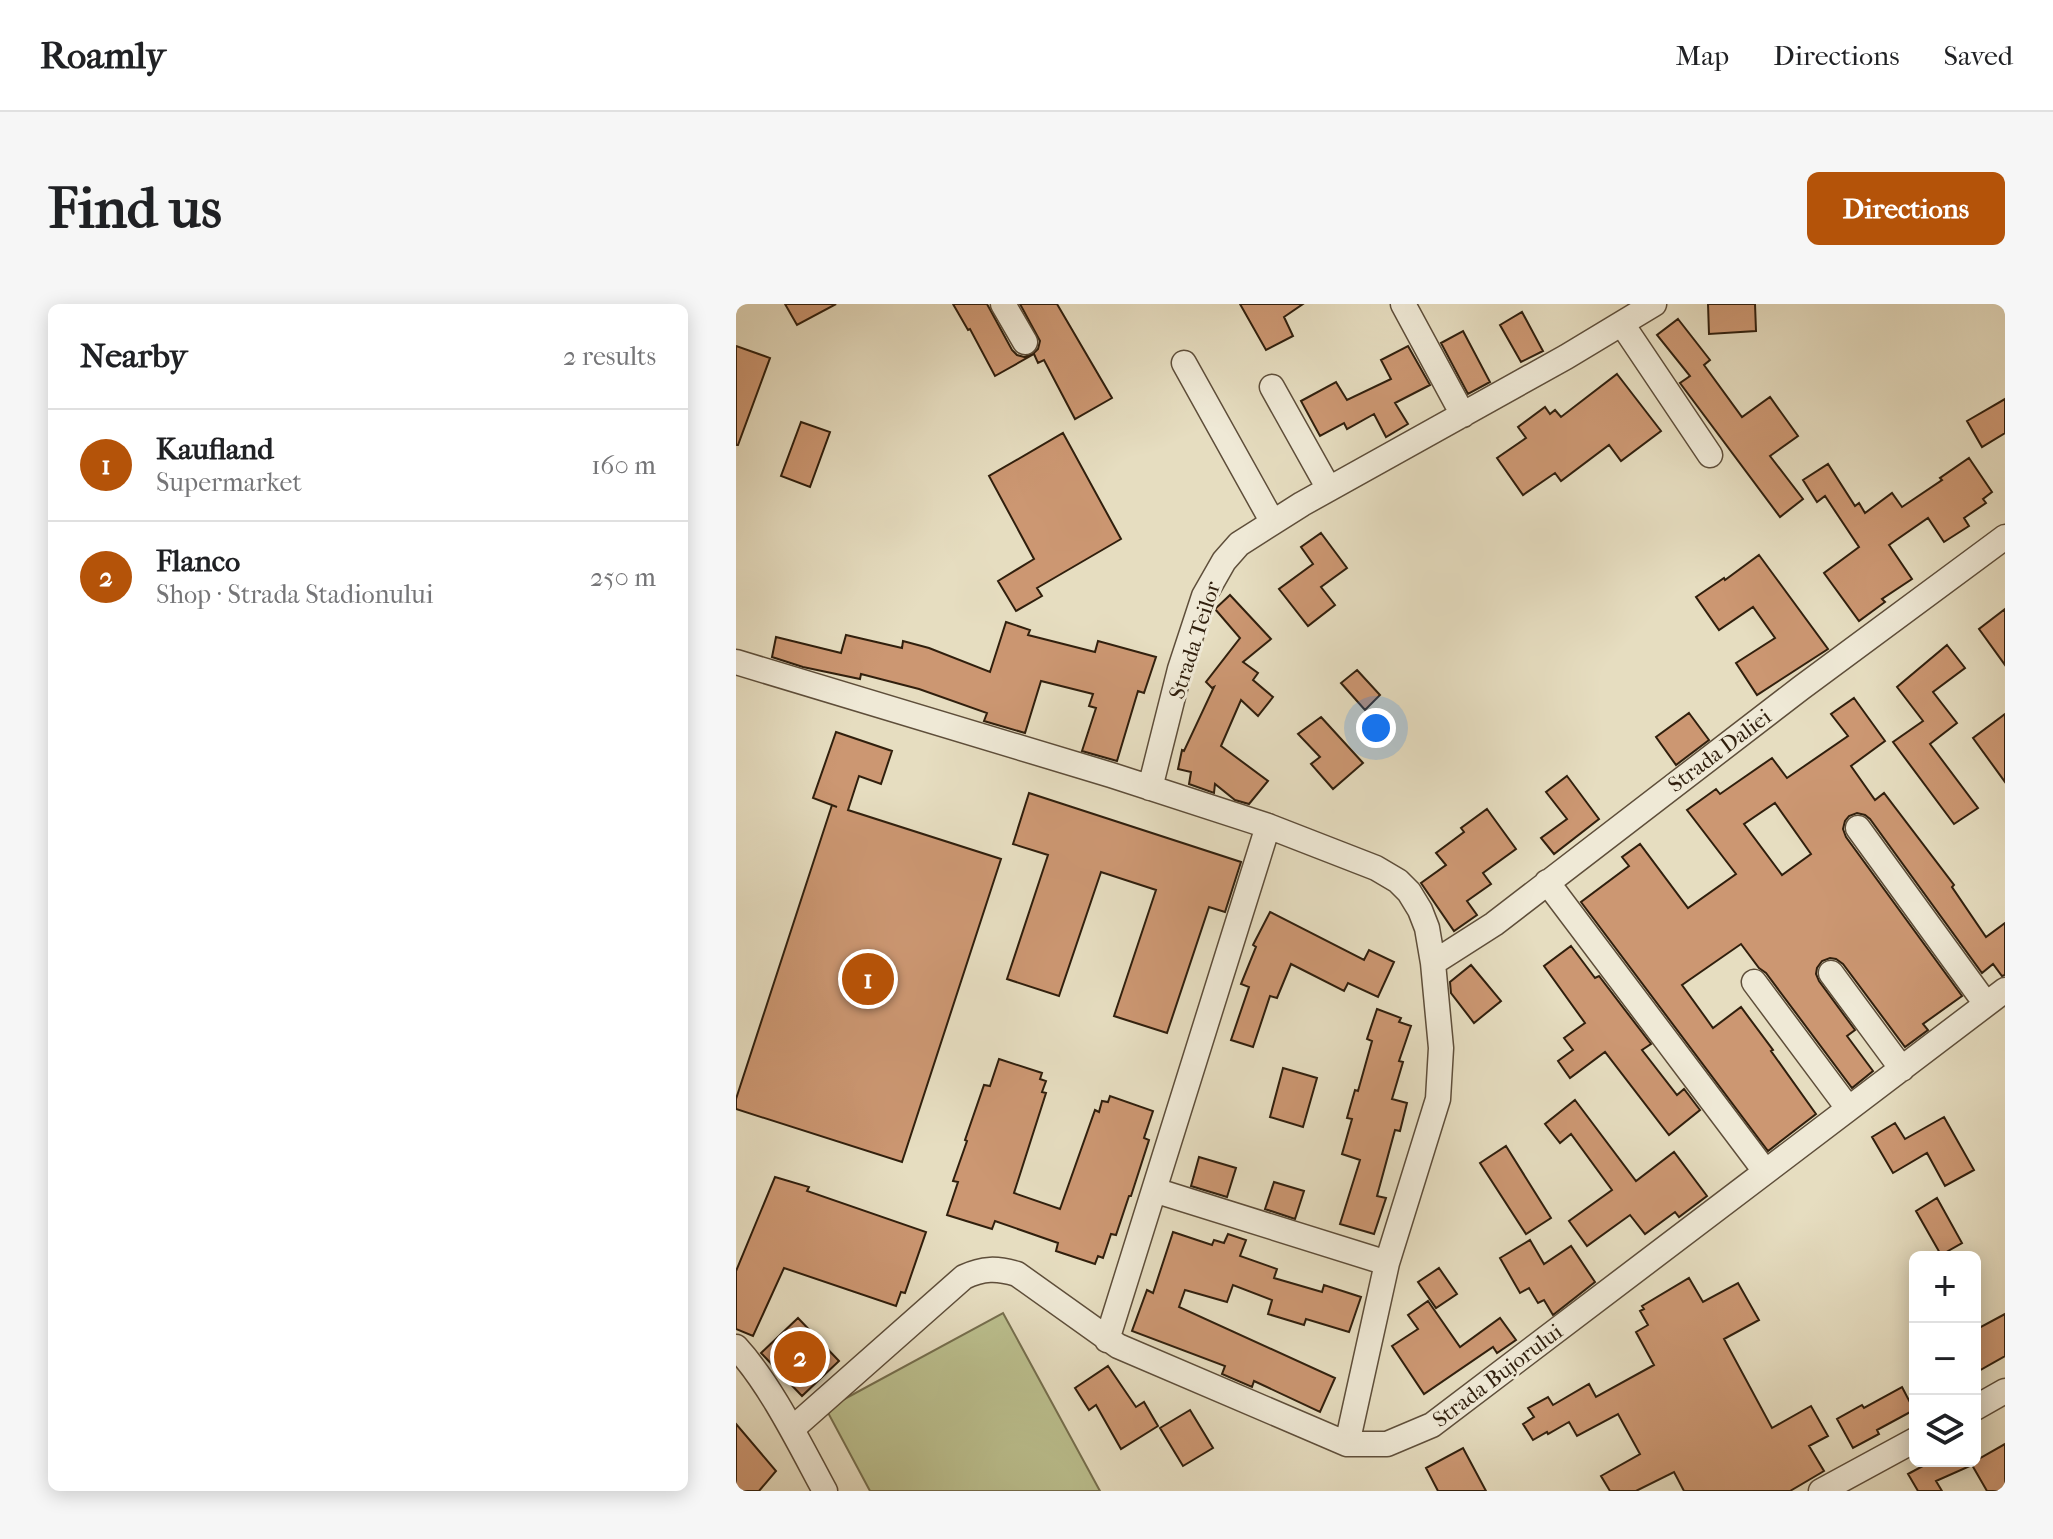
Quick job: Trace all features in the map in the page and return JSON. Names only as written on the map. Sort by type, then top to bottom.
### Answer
[{"type":"street","points":[[1003,304],[1025,342]]},
{"type":"street","points":[[1403,304],[1463,415]]},
{"type":"street","name":"Strada Teilor","points":[[1150,788],[1180,669],[1204,596],[1224,561],[1239,544],[1272,521],[1654,304]]},
{"type":"street","points":[[1622,324],[1710,455]]},
{"type":"street","points":[[1184,363],[1272,521]]},
{"type":"street","points":[[1272,387],[1329,489]]},
{"type":"street","name":"Strada Daliei","points":[[1433,963],[1494,924],[1801,688],[2005,537]]},
{"type":"street","points":[[736,662],[1066,761],[1268,826],[1376,868],[1398,881],[1409,892],[1427,928],[1433,963],[1441,1048],[1438,1099],[1387,1263],[1347,1444]]},
{"type":"street","points":[[1107,1340],[1268,826]]},
{"type":"street","points":[[1858,828],[1996,997]]},
{"type":"street","points":[[1547,882],[1765,1171]]},
{"type":"street","points":[[1831,973],[1902,1069]]},
{"type":"street","points":[[1754,982],[1848,1108]]},
{"type":"street","name":"Strada Bujorului","points":[[792,1429],[964,1277],[979,1270],[1001,1269],[1017,1274],[1118,1346],[1347,1444],[1387,1444],[1432,1425],[1996,997]]},
{"type":"street","points":[[1154,1190],[1387,1263]]},
{"type":"street","points":[[736,1347],[748,1360],[792,1429],[825,1491]]},
{"type":"street","points":[[1981,1405],[2005,1391]]},
{"type":"street","points":[[1821,1491],[1851,1484],[1909,1444]]},
{"type":"green space","points":[[1003,1313],[1100,1491],[870,1491],[826,1409]]},
{"type":"building","points":[[785,304],[836,304],[797,325]]},
{"type":"building","points":[[953,304],[987,304],[1012,350],[1024,357],[1038,349],[1040,341],[1020,304],[1057,304],[1112,398],[1075,419],[1044,360],[1038,363],[1034,354],[995,376]]},
{"type":"building","points":[[1240,304],[1303,304],[1284,317],[1293,336],[1266,350]]},
{"type":"building","points":[[1708,304],[1755,304],[1756,331],[1709,334]]},
{"type":"building","points":[[1522,312],[1543,351],[1521,362],[1500,325]]},
{"type":"building","points":[[1678,319],[1710,360],[1704,365],[1742,417],[1770,397],[1798,436],[1770,456],[1803,499],[1780,517],[1680,383],[1690,376],[1657,335]]},
{"type":"building","points":[[1463,331],[1490,382],[1468,394],[1441,343]]},
{"type":"building","points":[[736,346],[770,358],[738,445],[736,445]]},
{"type":"building","points":[[1408,346],[1430,385],[1395,403],[1408,424],[1386,437],[1374,414],[1347,429],[1344,423],[1320,436],[1301,401],[1336,382],[1347,400],[1391,379],[1381,360]]},
{"type":"building","points":[[1617,374],[1661,431],[1621,461],[1609,445],[1561,481],[1555,473],[1523,495],[1497,458],[1526,438],[1518,427],[1545,407],[1550,414],[1555,410],[1561,417]]},
{"type":"building","points":[[2005,399],[2005,433],[1982,447],[1967,421]]},
{"type":"building","points":[[801,422],[830,432],[810,487],[781,476]]},
{"type":"building","points":[[1063,433],[1121,539],[1037,588],[1042,596],[1016,611],[998,581],[1034,559],[989,476]]},
{"type":"building","points":[[1969,458],[1992,492],[1983,499],[1986,503],[1964,518],[1969,526],[1944,542],[1928,518],[1889,545],[1912,579],[1882,599],[1885,602],[1859,621],[1824,573],[1859,547],[1825,496],[1817,502],[1803,480],[1828,464],[1855,506],[1859,503],[1865,513],[1892,493],[1902,507]]},
{"type":"building","points":[[1321,533],[1347,568],[1321,587],[1335,605],[1308,626],[1279,589],[1313,564],[1301,547]]},
{"type":"building","points":[[1759,555],[1828,649],[1757,695],[1736,663],[1775,638],[1753,607],[1719,630],[1696,597]]},
{"type":"building","points":[[1230,595],[1271,639],[1243,662],[1258,673],[1253,680],[1273,697],[1258,716],[1241,700],[1221,746],[1268,781],[1249,804],[1235,800],[1215,784],[1214,793],[1189,784],[1191,772],[1178,769],[1182,750],[1214,687],[1206,682],[1240,638],[1215,609]]},
{"type":"building","points":[[2005,609],[2005,665],[1979,629]]},
{"type":"building","points":[[1006,622],[1030,630],[1028,635],[1095,652],[1098,641],[1156,657],[1144,693],[1138,691],[1117,761],[1082,751],[1096,708],[1089,706],[1093,694],[1041,681],[1025,733],[984,721],[987,713],[919,689],[861,674],[860,679],[803,667],[772,657],[776,637],[841,653],[846,635],[902,648],[903,641],[990,672]]},
{"type":"building","points":[[1947,645],[1965,668],[1933,692],[1957,723],[1930,744],[1978,808],[1954,824],[1893,742],[1923,721],[1897,687]]},
{"type":"building","points":[[1357,670],[1380,695],[1365,710],[1341,683]]},
{"type":"building","points":[[1854,698],[1885,741],[1851,766],[1875,800],[1884,793],[1954,885],[1952,887],[1986,937],[2005,923],[2005,975],[2002,976],[1993,964],[1982,973],[1870,819],[1857,813],[1849,816],[1843,829],[1846,837],[1962,996],[1923,1024],[1928,1030],[1905,1047],[1843,964],[1830,958],[1822,961],[1816,974],[1819,981],[1855,1030],[1847,1036],[1873,1071],[1852,1088],[1741,944],[1682,985],[1713,1028],[1741,1007],[1816,1114],[1768,1151],[1581,902],[1629,866],[1622,857],[1640,844],[1688,908],[1736,874],[1687,810],[1716,789],[1720,794],[1772,758],[1787,778],[1848,736],[1831,714]],"holes":[[[1775,803],[1811,854],[1782,875],[1744,824]]]},
{"type":"building","points":[[1689,713],[1709,740],[1676,765],[1656,737]]},
{"type":"building","points":[[2005,714],[2005,782],[1973,738]]},
{"type":"building","points":[[1321,717],[1363,763],[1333,789],[1311,764],[1320,757],[1298,734]]},
{"type":"building","points":[[836,732],[892,751],[881,784],[859,776],[848,810],[1001,859],[902,1162],[736,1109],[736,1099],[832,805],[813,798]]},
{"type":"building","points":[[1567,776],[1599,819],[1554,854],[1541,838],[1567,819],[1546,792]]},
{"type":"building","points":[[1029,793],[1241,862],[1225,912],[1209,907],[1167,1033],[1114,1016],[1156,890],[1101,872],[1059,996],[1007,979],[1048,855],[1013,844]]},
{"type":"building","points":[[1487,809],[1516,849],[1483,873],[1491,884],[1467,901],[1477,915],[1454,931],[1421,883],[1446,865],[1436,853],[1464,832],[1461,828]]},
{"type":"building","points":[[1270,912],[1364,960],[1369,950],[1394,962],[1378,997],[1348,983],[1344,991],[1291,964],[1277,998],[1270,996],[1253,1047],[1231,1040],[1249,987],[1241,984],[1256,947],[1253,945]]},
{"type":"building","points":[[1571,946],[1595,978],[1599,976],[1651,1044],[1642,1050],[1677,1095],[1684,1089],[1700,1110],[1669,1135],[1605,1052],[1570,1078],[1558,1061],[1573,1050],[1564,1038],[1585,1023],[1544,966]]},
{"type":"building","points":[[1471,965],[1501,1001],[1474,1023],[1451,993],[1450,982]]},
{"type":"building","points":[[1377,1009],[1401,1018],[1399,1022],[1411,1026],[1399,1061],[1403,1062],[1392,1099],[1407,1103],[1400,1131],[1395,1130],[1377,1196],[1386,1198],[1374,1234],[1340,1224],[1360,1160],[1342,1154],[1352,1119],[1347,1118],[1372,1041],[1367,1039]]},
{"type":"building","points":[[999,1059],[1042,1073],[1040,1079],[1046,1081],[1042,1092],[1046,1093],[1014,1193],[1060,1209],[1095,1110],[1099,1112],[1102,1101],[1108,1102],[1110,1096],[1153,1111],[1144,1138],[1149,1140],[1131,1196],[1116,1235],[1111,1234],[1103,1258],[1098,1256],[1095,1264],[1056,1251],[1058,1243],[995,1221],[992,1229],[947,1215],[958,1182],[953,1181],[965,1140],[984,1085],[990,1086]]},
{"type":"building","points":[[1283,1068],[1317,1078],[1303,1127],[1270,1117]]},
{"type":"building","points":[[1575,1100],[1636,1181],[1674,1152],[1707,1196],[1679,1217],[1675,1212],[1645,1234],[1630,1215],[1587,1246],[1569,1221],[1612,1190],[1571,1134],[1560,1143],[1545,1124]]},
{"type":"building","points":[[1944,1117],[1974,1170],[1945,1186],[1927,1153],[1893,1173],[1872,1137],[1895,1123],[1905,1139]]},
{"type":"building","points":[[1506,1146],[1551,1218],[1526,1234],[1480,1163]]},
{"type":"building","points":[[1199,1157],[1236,1168],[1227,1197],[1191,1186]]},
{"type":"building","points":[[775,1177],[926,1232],[905,1293],[901,1292],[896,1306],[784,1268],[753,1336],[736,1329],[736,1271]]},
{"type":"building","points":[[1274,1182],[1304,1191],[1295,1219],[1265,1209]]},
{"type":"building","points":[[1937,1198],[1962,1243],[1948,1251],[1939,1251],[1916,1211]]},
{"type":"building","points":[[1173,1232],[1212,1245],[1214,1240],[1224,1243],[1228,1234],[1246,1240],[1240,1256],[1277,1269],[1274,1278],[1322,1292],[1324,1285],[1361,1297],[1349,1332],[1306,1319],[1304,1325],[1268,1314],[1272,1300],[1233,1285],[1227,1302],[1185,1290],[1179,1307],[1335,1378],[1320,1412],[1254,1381],[1252,1387],[1222,1374],[1225,1366],[1132,1331],[1147,1290],[1153,1293]]},
{"type":"building","points":[[1530,1240],[1544,1264],[1571,1246],[1595,1282],[1553,1315],[1544,1300],[1538,1303],[1529,1288],[1520,1293],[1500,1258]]},
{"type":"building","points":[[1439,1268],[1457,1294],[1436,1308],[1418,1282]]},
{"type":"building","points":[[1689,1278],[1703,1302],[1738,1283],[1759,1320],[1724,1339],[1772,1428],[1811,1406],[1828,1436],[1809,1446],[1824,1471],[1790,1491],[1684,1491],[1674,1472],[1636,1491],[1610,1491],[1601,1476],[1640,1454],[1618,1414],[1577,1436],[1569,1422],[1533,1440],[1523,1424],[1534,1417],[1528,1408],[1548,1397],[1553,1405],[1589,1384],[1596,1397],[1654,1365],[1636,1332],[1648,1325],[1640,1311],[1644,1309],[1642,1306]]},
{"type":"building","points":[[1428,1301],[1460,1347],[1500,1318],[1516,1340],[1497,1353],[1493,1347],[1424,1394],[1392,1346],[1418,1329],[1408,1315]]},
{"type":"building","points":[[2005,1314],[2005,1356],[1981,1370],[1981,1327]]},
{"type":"building","points":[[798,1318],[839,1361],[802,1396],[761,1353]]},
{"type":"building","points":[[1108,1366],[1136,1407],[1144,1402],[1158,1426],[1121,1449],[1096,1405],[1089,1410],[1075,1388]]},
{"type":"building","points":[[1902,1387],[1909,1400],[1909,1413],[1877,1430],[1879,1434],[1853,1448],[1837,1419],[1862,1405],[1864,1408]]},
{"type":"building","points":[[1190,1410],[1213,1448],[1183,1466],[1160,1428]]},
{"type":"building","points":[[736,1424],[776,1471],[759,1491],[742,1491],[736,1486]]},
{"type":"building","points":[[2005,1444],[2005,1491],[1987,1491],[1973,1467],[1981,1467],[1981,1458]]},
{"type":"building","points":[[1463,1448],[1486,1491],[1438,1491],[1426,1468]]},
{"type":"building","points":[[1921,1467],[1968,1467],[1936,1481],[1942,1491],[1918,1491],[1908,1474]]},
{"type":"place","name":"Kaufland","points":[[868,979]]},
{"type":"place","name":"Flanco","points":[[800,1357]]}]
